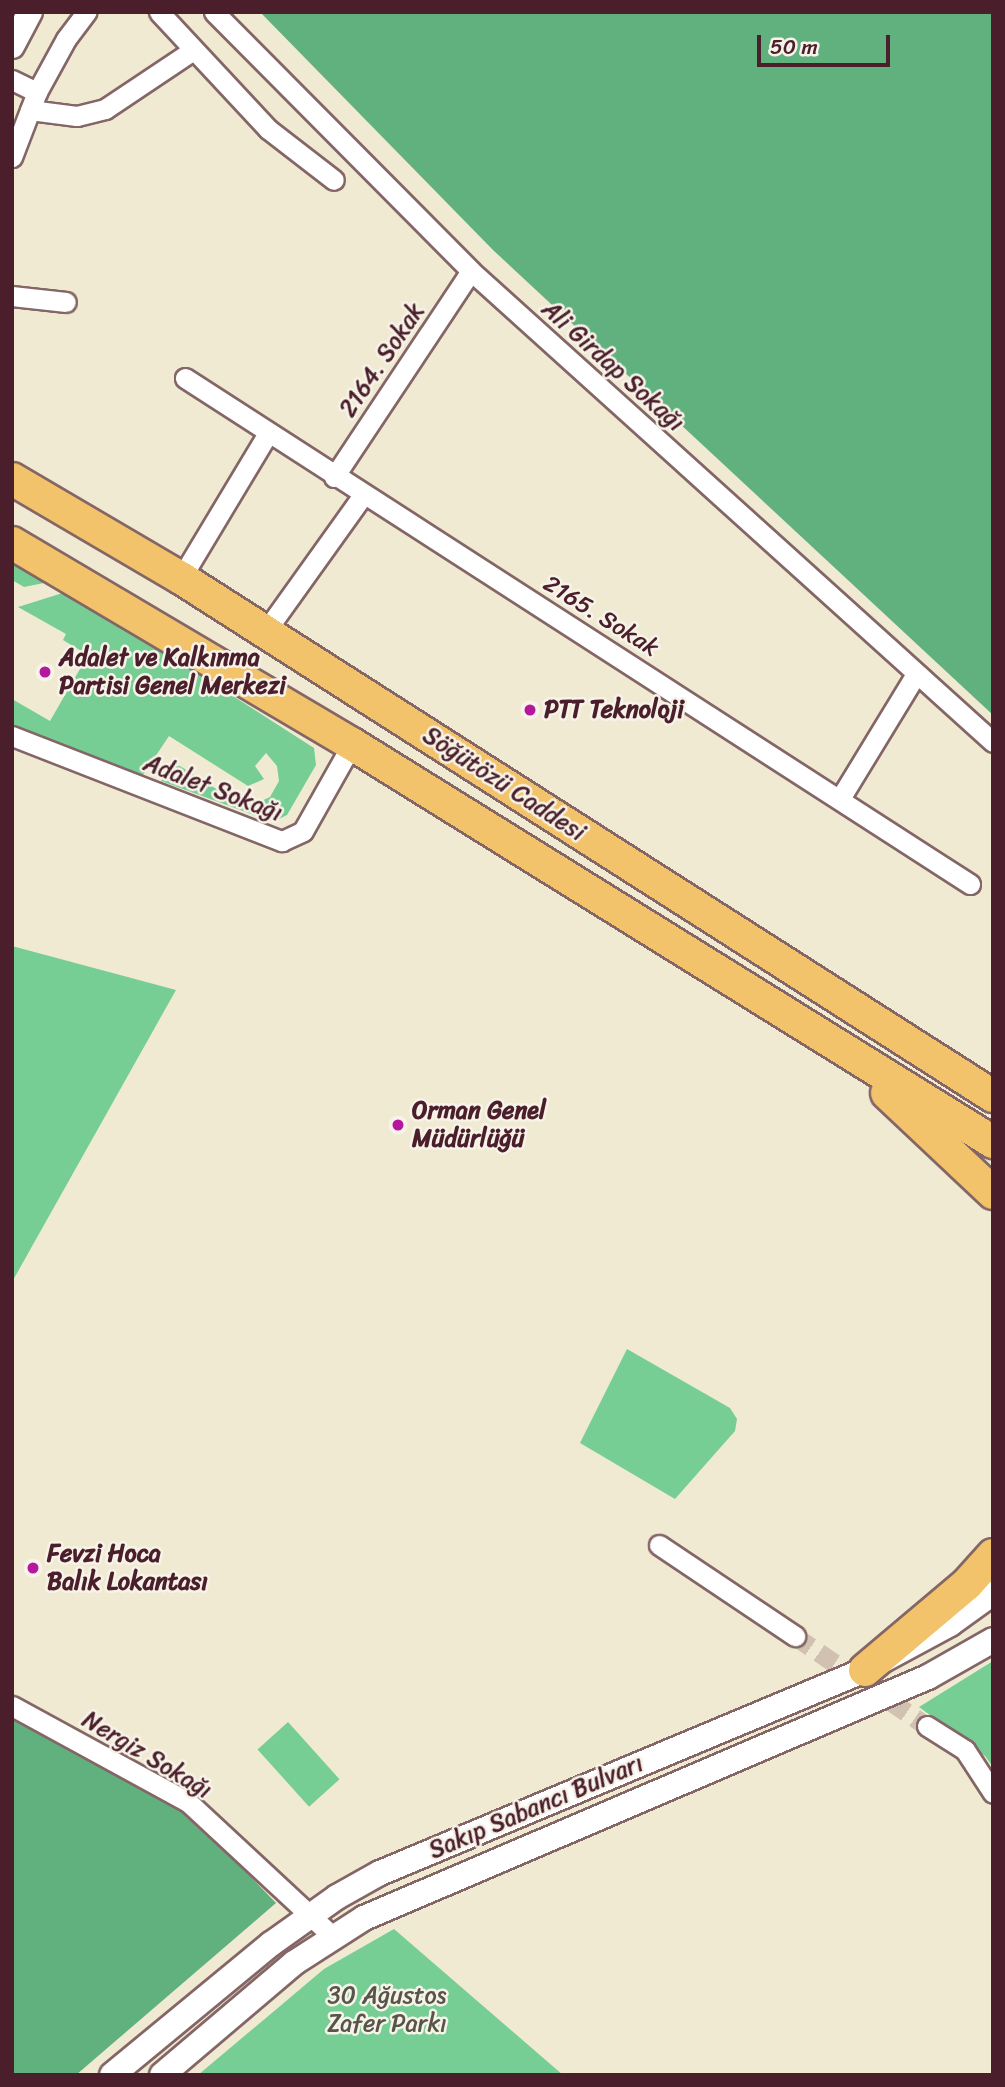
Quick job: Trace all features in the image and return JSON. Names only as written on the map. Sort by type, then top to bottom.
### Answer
[{"type":"main road","name":"Söğütözü Caddesi","points":[[12,479],[181,578],[993,1096]]},
{"type":"main road","name":"Söğütözü Caddesi","points":[[12,543],[352,744],[993,1142]]},
{"type":"main road","points":[[832,1043],[993,1193]]},
{"type":"main road","points":[[865,1670],[967,1584],[993,1555]]},
{"type":"street","points":[[12,46],[30,12]]},
{"type":"street","points":[[12,157],[26,109],[66,39],[86,12]]},
{"type":"street","points":[[159,12],[268,129],[334,180]]},
{"type":"street","name":"Ali Girdap Sokağı","points":[[214,12],[471,271],[915,676],[993,742]]},
{"type":"street","points":[[26,109],[77,116],[105,109],[193,50]]},
{"type":"street","points":[[12,80],[26,109]]},
{"type":"street","name":"2164. Sokak","points":[[334,477],[471,271]]},
{"type":"street","points":[[12,296],[66,302]]},
{"type":"street","name":"2165. Sokak","points":[[185,378],[334,477],[841,797],[970,884]]},
{"type":"street","points":[[181,578],[268,433]]},
{"type":"street","points":[[265,632],[363,495]]},
{"type":"street","points":[[841,797],[915,676]]},
{"type":"street","name":"Adalet Sokağı","points":[[12,736],[282,841],[303,831],[352,744]]},
{"type":"street","points":[[659,1545],[795,1636]]},
{"type":"street","name":"Sakıp Sabancı Bulvarı","points":[[112,2075],[312,1914],[380,1873],[495,1821],[865,1670],[950,1624],[993,1593]]},
{"type":"street","name":"Sakıp Sabancı Bulvarı","points":[[162,2075],[332,1936],[405,1898],[928,1677],[993,1640]]},
{"type":"street","name":"Nergiz Sokağı","points":[[12,1706],[188,1802],[312,1914],[332,1936]]},
{"type":"street","points":[[927,1726],[965,1750],[993,1793]]},
{"type":"green space","points":[[260,12],[993,12],[993,715],[493,250]]},
{"type":"green space","points":[[12,556],[54,581],[24,587],[12,580]]},
{"type":"green space","points":[[69,591],[314,748],[316,765],[287,815],[277,820],[262,818],[161,781],[171,767],[180,766],[237,802],[257,803],[270,797],[279,781],[277,766],[266,753],[255,766],[264,779],[248,786],[169,736],[143,775],[12,727],[12,699],[50,721],[88,655],[63,640],[66,634],[18,607]]},
{"type":"green space","points":[[12,946],[176,990],[12,1282]]},
{"type":"green space","points":[[627,1349],[730,1408],[737,1419],[735,1431],[675,1499],[580,1443]]},
{"type":"green space","points":[[993,1661],[993,1767],[985,1756],[919,1707]]},
{"type":"green space","points":[[12,1717],[182,1806],[276,1903],[76,2075],[12,2075]]},
{"type":"green space","points":[[288,1722],[340,1779],[309,1807],[258,1749]]},
{"type":"green space","name":"30 Ağustos Zafer Parkı","points":[[394,1929],[563,2075],[198,2075],[324,1969]]},
{"type":"tunnel","points":[[795,1636],[927,1726]]},
{"type":"place","name":"Adalet ve Kalkınma Partisi Genel Merkezi","points":[[45,672]]},
{"type":"place","name":"PTT Teknoloji","points":[[530,710]]},
{"type":"place","name":"Orman Genel Müdürlüğü","points":[[398,1125]]},
{"type":"place","name":"Fevzi Hoca Balık Lokantası","points":[[33,1568]]}]
